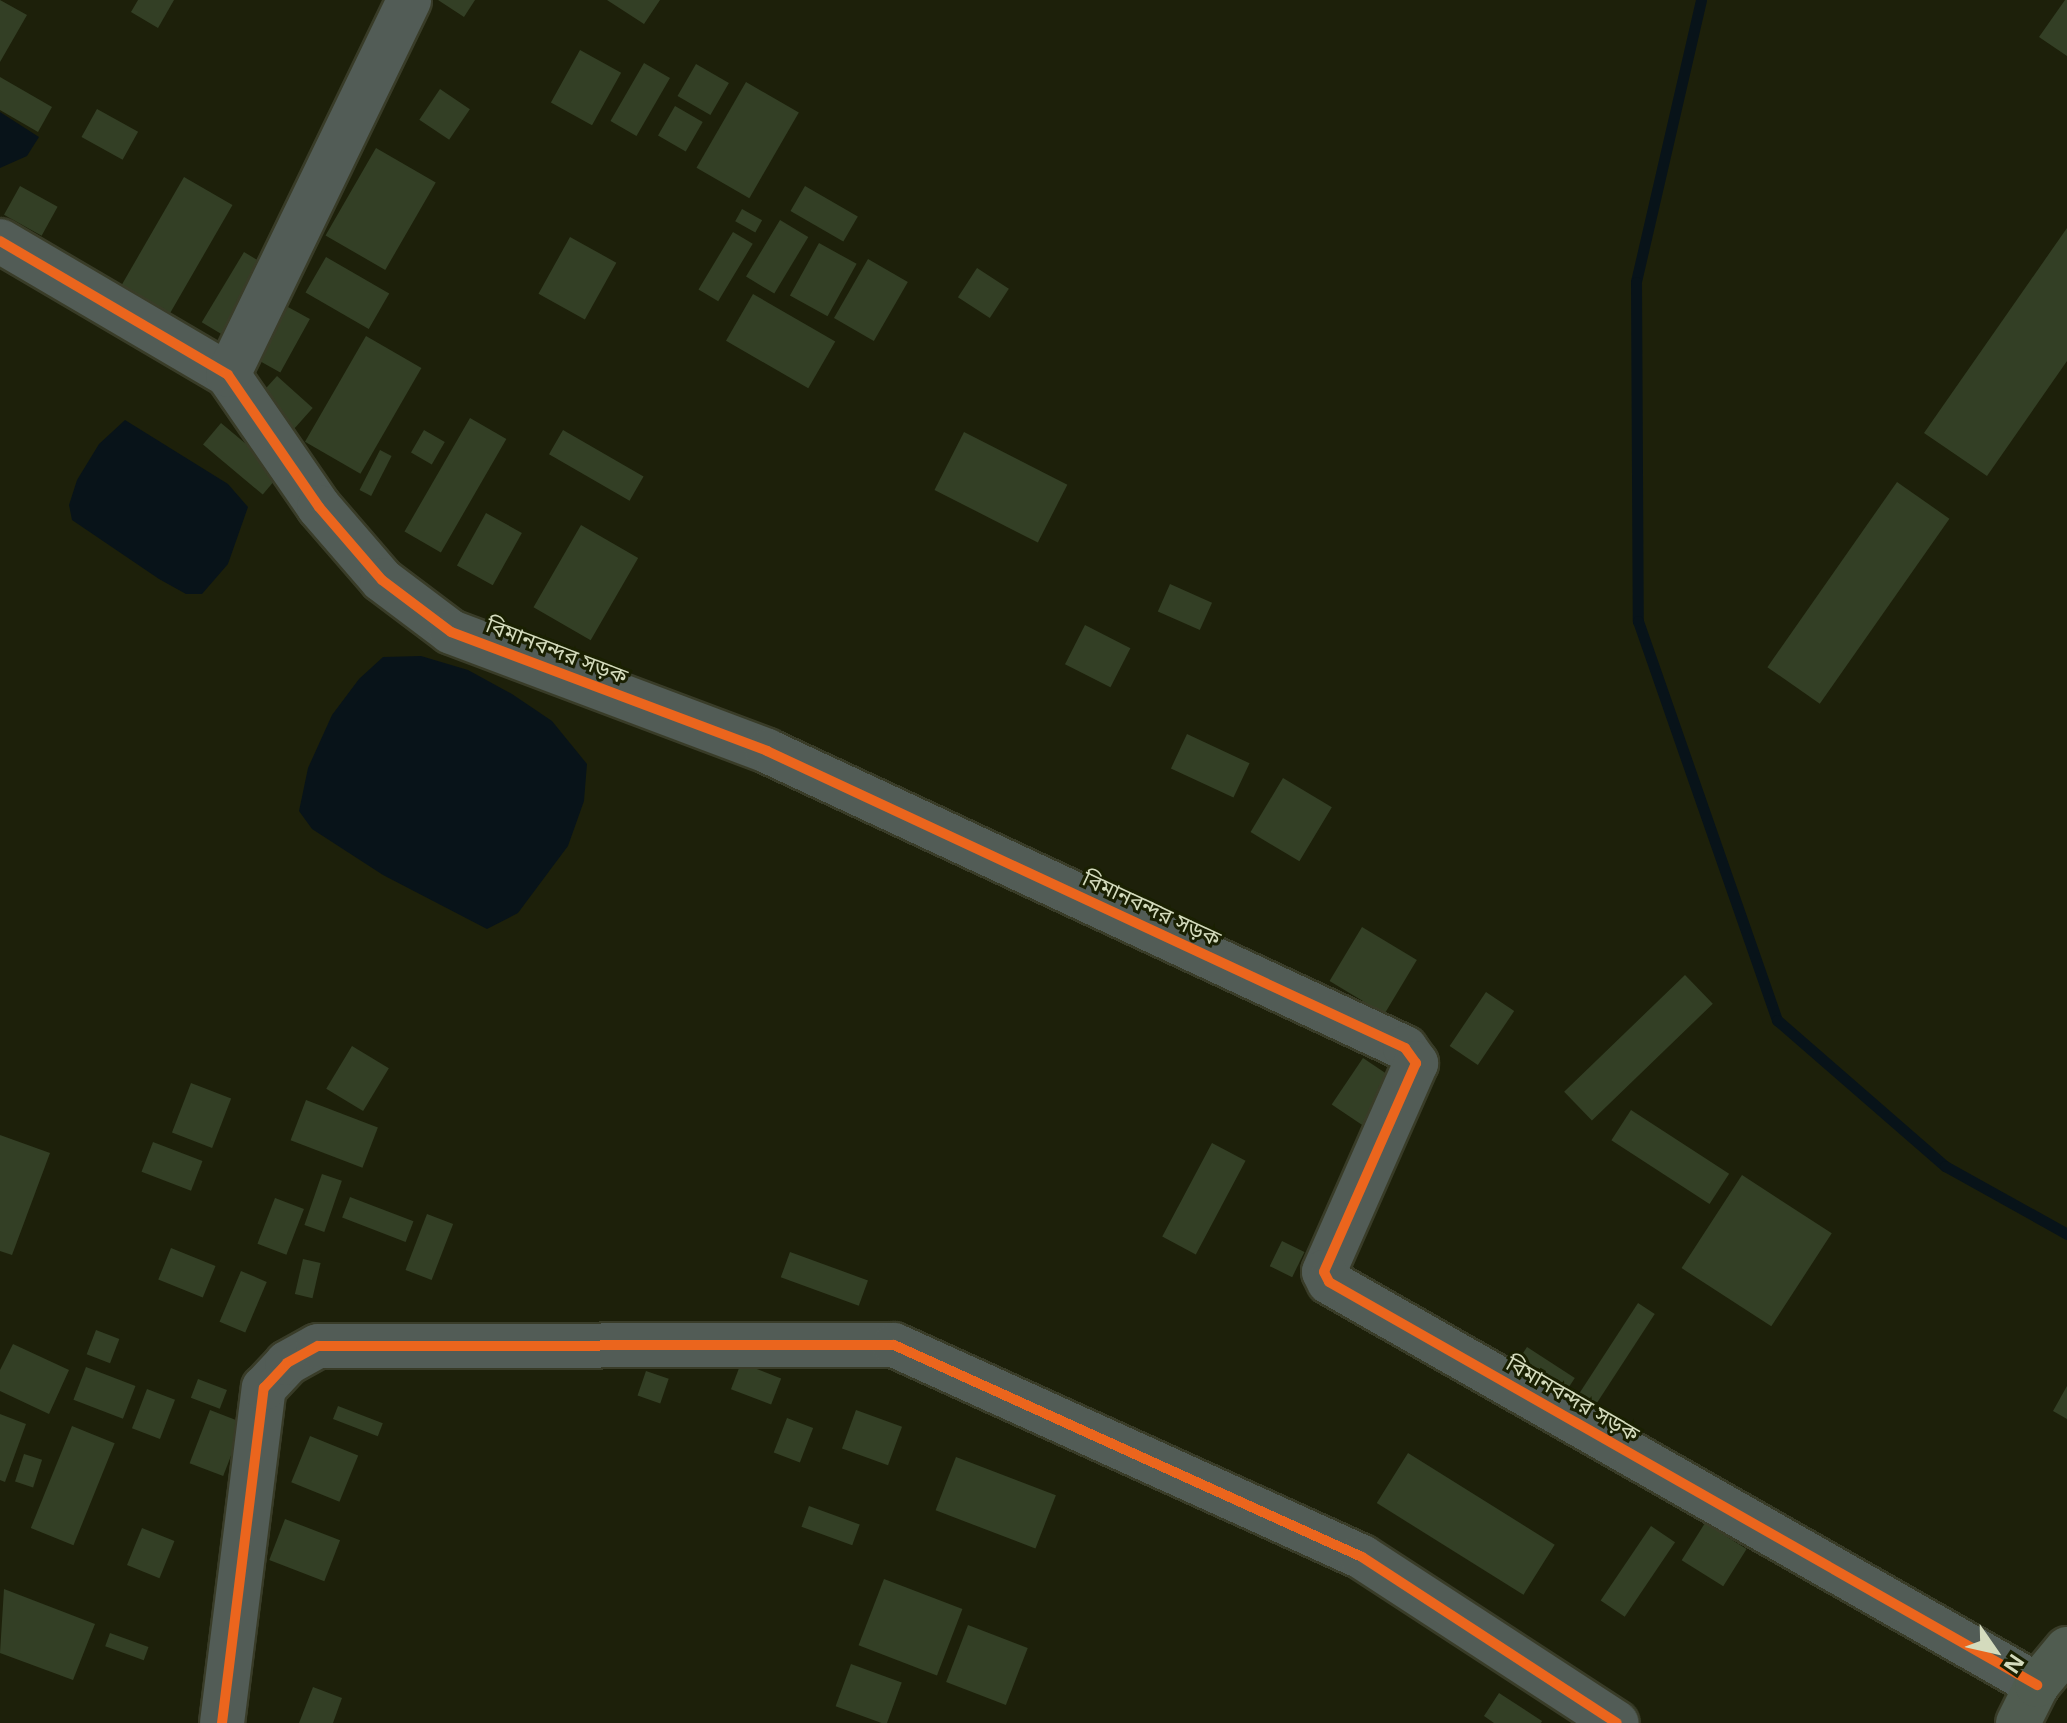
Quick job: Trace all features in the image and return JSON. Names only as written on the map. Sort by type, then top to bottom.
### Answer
[{"type":"main road","name":"বিমানবন্দর সড়ক","points":[[2028,1704],[2067,1649]]},
{"type":"street","points":[[228,375],[409,0]]},
{"type":"street","name":"বিমানবন্দর সড়ক","points":[[0,241],[228,375],[319,507],[371,568],[451,632],[767,751],[1405,1048],[1416,1063],[1324,1272],[1329,1282],[2028,1704]]},
{"type":"street","points":[[222,1723],[264,1388],[287,1363],[318,1346],[894,1345],[1362,1557],[1617,1723]]},
{"type":"shaded area","points":[[0,112],[39,137],[27,156],[0,168]]},
{"type":"shaded area","points":[[125,420],[228,484],[248,507],[228,564],[202,594],[186,594],[159,579],[72,520],[69,505],[77,480],[99,444]]},
{"type":"shaded area","points":[[421,656],[468,670],[512,694],[552,721],[587,764],[584,801],[568,846],[518,913],[487,929],[383,875],[312,829],[299,811],[308,768],[332,715],[359,679],[383,657]]},
{"type":"building","points":[[0,0],[27,15],[0,62]]},
{"type":"building","points":[[138,0],[174,0],[158,28],[131,12]]},
{"type":"building","points":[[438,0],[475,0],[464,17]]},
{"type":"building","points":[[607,0],[660,0],[644,24]]},
{"type":"building","points":[[2067,0],[2067,56],[2039,37]]},
{"type":"building","points":[[580,50],[621,73],[592,125],[551,102]]},
{"type":"building","points":[[644,63],[670,78],[636,136],[610,121]]},
{"type":"building","points":[[696,64],[729,83],[710,115],[678,96]]},
{"type":"building","points":[[0,77],[52,107],[38,132],[0,110]]},
{"type":"building","points":[[746,82],[799,112],[749,198],[696,168]]},
{"type":"building","points":[[440,89],[470,109],[449,140],[419,120]]},
{"type":"building","points":[[675,106],[703,122],[686,151],[658,135]]},
{"type":"building","points":[[97,109],[138,132],[123,160],[81,137]]},
{"type":"building","points":[[376,148],[436,182],[385,270],[326,235]]},
{"type":"building","points":[[184,177],[232,205],[169,315],[121,287]]},
{"type":"building","points":[[20,186],[58,207],[42,236],[4,215]]},
{"type":"building","points":[[805,186],[858,216],[843,242],[790,211]]},
{"type":"building","points":[[742,209],[762,220],[755,232],[735,221]]},
{"type":"building","points":[[780,220],[808,237],[774,294],[746,277]]},
{"type":"building","points":[[2067,228],[2067,361],[1987,476],[1924,433]]},
{"type":"building","points":[[733,232],[753,244],[718,301],[698,289]]},
{"type":"building","points":[[570,237],[616,263],[585,320],[538,294]]},
{"type":"building","points":[[819,243],[857,264],[828,316],[790,295]]},
{"type":"building","points":[[244,252],[271,268],[228,338],[202,322]]},
{"type":"building","points":[[326,257],[389,294],[369,329],[306,293]]},
{"type":"building","points":[[868,259],[908,282],[874,341],[834,318]]},
{"type":"building","points":[[977,268],[1009,289],[990,318],[958,297]]},
{"type":"building","points":[[753,294],[835,341],[808,388],[726,341]]},
{"type":"building","points":[[288,307],[310,319],[280,372],[258,360]]},
{"type":"building","points":[[366,336],[421,368],[360,474],[305,442]]},
{"type":"building","points":[[277,376],[313,408],[294,429],[258,397]]},
{"type":"building","points":[[470,418],[506,439],[441,552],[404,531]]},
{"type":"building","points":[[221,423],[281,473],[263,495],[203,444]]},
{"type":"building","points":[[424,430],[445,442],[432,465],[411,453]]},
{"type":"building","points":[[563,430],[644,477],[630,501],[549,454]]},
{"type":"building","points":[[964,432],[1067,485],[1038,543],[934,490]]},
{"type":"building","points":[[380,450],[392,456],[371,496],[360,490]]},
{"type":"building","points":[[1897,482],[1949,519],[1820,704],[1767,667]]},
{"type":"building","points":[[486,513],[522,533],[493,585],[457,565]]},
{"type":"building","points":[[581,525],[638,558],[591,640],[534,607]]},
{"type":"building","points":[[1170,584],[1212,603],[1200,630],[1158,611]]},
{"type":"building","points":[[1085,625],[1130,648],[1110,687],[1065,664]]},
{"type":"building","points":[[1187,734],[1250,763],[1233,798],[1171,768]]},
{"type":"building","points":[[1283,778],[1332,807],[1299,861],[1251,832]]},
{"type":"building","points":[[1362,927],[1417,960],[1384,1014],[1330,981]]},
{"type":"building","points":[[1685,975],[1713,1004],[1592,1120],[1564,1092]]},
{"type":"building","points":[[1486,992],[1514,1011],[1478,1065],[1450,1046]]},
{"type":"building","points":[[352,1046],[389,1068],[363,1111],[326,1089]]},
{"type":"building","points":[[1363,1058],[1396,1080],[1365,1127],[1332,1104]]},
{"type":"building","points":[[191,1083],[231,1098],[212,1148],[172,1132]]},
{"type":"building","points":[[306,1100],[378,1128],[362,1168],[291,1140]]},
{"type":"building","points":[[1631,1110],[1729,1174],[1710,1204],[1611,1140]]},
{"type":"building","points":[[0,1135],[50,1153],[12,1255],[0,1251]]},
{"type":"building","points":[[153,1142],[202,1161],[191,1191],[142,1172]]},
{"type":"building","points":[[1212,1143],[1246,1161],[1196,1254],[1162,1237]]},
{"type":"building","points":[[322,1174],[342,1181],[324,1232],[304,1225]]},
{"type":"building","points":[[1742,1175],[1832,1233],[1771,1326],[1682,1268]]},
{"type":"building","points":[[350,1197],[413,1221],[406,1242],[342,1218]]},
{"type":"building","points":[[275,1198],[304,1209],[286,1255],[257,1244]]},
{"type":"building","points":[[427,1214],[453,1224],[432,1280],[405,1270]]},
{"type":"building","points":[[1282,1241],[1304,1252],[1292,1277],[1270,1266]]},
{"type":"building","points":[[171,1248],[216,1266],[203,1298],[158,1280]]},
{"type":"building","points":[[790,1252],[868,1280],[859,1306],[781,1277]]},
{"type":"building","points":[[303,1259],[321,1263],[312,1298],[295,1294]]},
{"type":"building","points":[[241,1271],[267,1282],[245,1333],[220,1322]]},
{"type":"building","points":[[1638,1303],[1655,1314],[1591,1413],[1574,1402]]},
{"type":"building","points":[[96,1330],[119,1339],[110,1363],[87,1354]]},
{"type":"building","points":[[13,1344],[69,1370],[49,1414],[0,1391],[0,1370]]},
{"type":"building","points":[[1527,1347],[1575,1378],[1561,1400],[1513,1369]]},
{"type":"building","points":[[741,1363],[781,1378],[771,1405],[731,1389]]},
{"type":"building","points":[[86,1367],[135,1386],[123,1419],[73,1400]]},
{"type":"building","points":[[646,1371],[669,1379],[660,1403],[638,1396]]},
{"type":"building","points":[[198,1379],[227,1390],[220,1409],[191,1398]]},
{"type":"building","points":[[2067,1386],[2067,1419],[2053,1411]]},
{"type":"building","points":[[147,1389],[175,1400],[160,1439],[132,1428]]},
{"type":"building","points":[[338,1406],[383,1423],[378,1436],[333,1419]]},
{"type":"building","points":[[210,1410],[244,1423],[223,1476],[190,1463]]},
{"type":"building","points":[[856,1410],[902,1427],[888,1465],[842,1449]]},
{"type":"building","points":[[0,1414],[26,1424],[5,1482],[0,1480]]},
{"type":"building","points":[[787,1418],[813,1428],[800,1463],[774,1453]]},
{"type":"building","points":[[72,1426],[115,1443],[73,1545],[31,1528]]},
{"type":"building","points":[[310,1436],[358,1455],[339,1502],[291,1482]]},
{"type":"building","points":[[1408,1453],[1555,1545],[1523,1595],[1377,1503]]},
{"type":"building","points":[[24,1454],[42,1460],[33,1487],[15,1482]]},
{"type":"building","points":[[956,1457],[1056,1495],[1035,1549],[936,1510]]},
{"type":"building","points":[[809,1506],[860,1524],[852,1545],[801,1527]]},
{"type":"building","points":[[285,1519],[340,1540],[324,1581],[269,1560]]},
{"type":"building","points":[[1705,1523],[1747,1549],[1723,1586],[1682,1560]]},
{"type":"building","points":[[1651,1526],[1675,1542],[1625,1617],[1601,1601]]},
{"type":"building","points":[[142,1528],[174,1541],[159,1578],[127,1565]]},
{"type":"building","points":[[884,1579],[962,1609],[937,1675],[859,1645]]},
{"type":"building","points":[[4,1589],[95,1624],[73,1680],[0,1653]]},
{"type":"building","points":[[968,1625],[1028,1648],[1006,1705],[946,1682]]},
{"type":"building","points":[[110,1633],[149,1647],[144,1660],[105,1646]]},
{"type":"building","points":[[851,1664],[902,1682],[887,1723],[836,1706]]},
{"type":"building","points":[[313,1687],[342,1698],[333,1723],[299,1723]]},
{"type":"building","points":[[1499,1693],[1541,1723],[1494,1723],[1484,1716]]},
{"type":"waterway","points":[[1701,0],[1636,282],[1638,621],[1777,1020],[1945,1166],[2067,1234]]},
{"type":"cycle path","points":[[0,241],[228,375],[319,507],[382,580],[451,632],[767,751],[1405,1048],[1416,1063],[1324,1272],[1329,1282],[2037,1685]]},
{"type":"cycle path","points":[[222,1723],[264,1388],[287,1363],[318,1346],[894,1345],[1362,1557],[1617,1723]]}]
